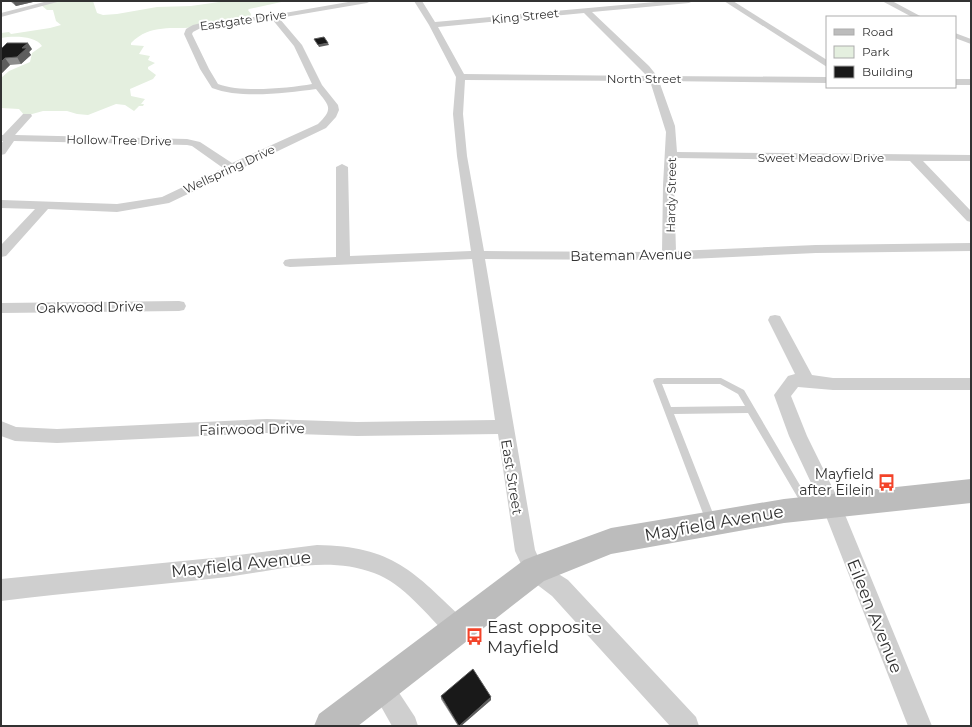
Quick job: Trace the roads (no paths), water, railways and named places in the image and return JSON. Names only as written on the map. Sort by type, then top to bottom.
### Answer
[{"type":"main road","name":"Mayfield Avenue","points":[[534,570],[611,541],[820,507],[971,491]]},
{"type":"main road","points":[[331,726],[534,570]]},
{"type":"street","points":[[1,15],[57,1]]},
{"type":"street","name":"Eastgate Drive","points":[[318,86],[269,91],[229,90],[219,88],[214,85],[188,34],[189,31],[199,26],[224,21],[274,17],[367,1]]},
{"type":"street","points":[[418,1],[461,76]]},
{"type":"street","name":"King Street","points":[[433,25],[690,1]]},
{"type":"street","points":[[728,1],[826,63]]},
{"type":"street","points":[[886,1],[916,16]]},
{"type":"street","points":[[586,10],[646,68],[653,77]]},
{"type":"street","name":"Wellspring Drive","points":[[1,204],[117,208],[165,200],[231,168],[316,130],[327,122],[334,110],[333,105],[318,86],[310,65],[298,45],[274,17]]},
{"type":"street","points":[[956,35],[971,42]]},
{"type":"street","name":"North Street","points":[[461,76],[826,80]]},
{"type":"street","name":"East Street","points":[[461,76],[458,114],[459,129],[477,255],[525,551],[534,570]]},
{"type":"street","name":"Hardy Street","points":[[653,77],[672,134],[669,176],[669,256]]},
{"type":"street","points":[[956,82],[971,82]]},
{"type":"street","points":[[1,152],[6,138],[26,116]]},
{"type":"street","name":"Hollow Tree Drive","points":[[6,138],[187,142],[196,144],[231,168]]},
{"type":"street","name":"Sweet Meadow Drive","points":[[671,155],[971,158]]},
{"type":"street","points":[[914,158],[971,218]]},
{"type":"street","points":[[342,167],[343,260]]},
{"type":"street","points":[[1,252],[44,206]]},
{"type":"street","name":"Bateman Avenue","points":[[290,263],[477,255],[669,256],[816,249],[971,247]]},
{"type":"street","name":"Oakwood Drive","points":[[1,308],[179,306]]},
{"type":"street","points":[[775,320],[807,382],[833,384],[971,384]]},
{"type":"street","name":"Eileen Avenue","points":[[807,382],[794,380],[782,395],[798,436],[820,507],[920,726]]},
{"type":"street","name":"Fairwood Drive","points":[[1,428],[15,434],[57,436],[267,426],[357,429],[504,427]]},
{"type":"street","name":"Mayfield Avenue","points":[[1,590],[225,567],[311,555],[345,555],[374,562],[402,577],[457,629]]},
{"type":"street","points":[[534,570],[560,588],[687,726]]},
{"type":"street","points":[[382,687],[406,726]]},
{"type":"lane","points":[[712,524],[657,381],[721,381],[741,392],[751,409],[820,507]]},
{"type":"lane","points":[[669,411],[751,409]]},
{"type":"place","name":"Mayfield after Eilein","points":[[887,482]]},
{"type":"place","name":"East opposite Mayfield","points":[[474,637]]}]
